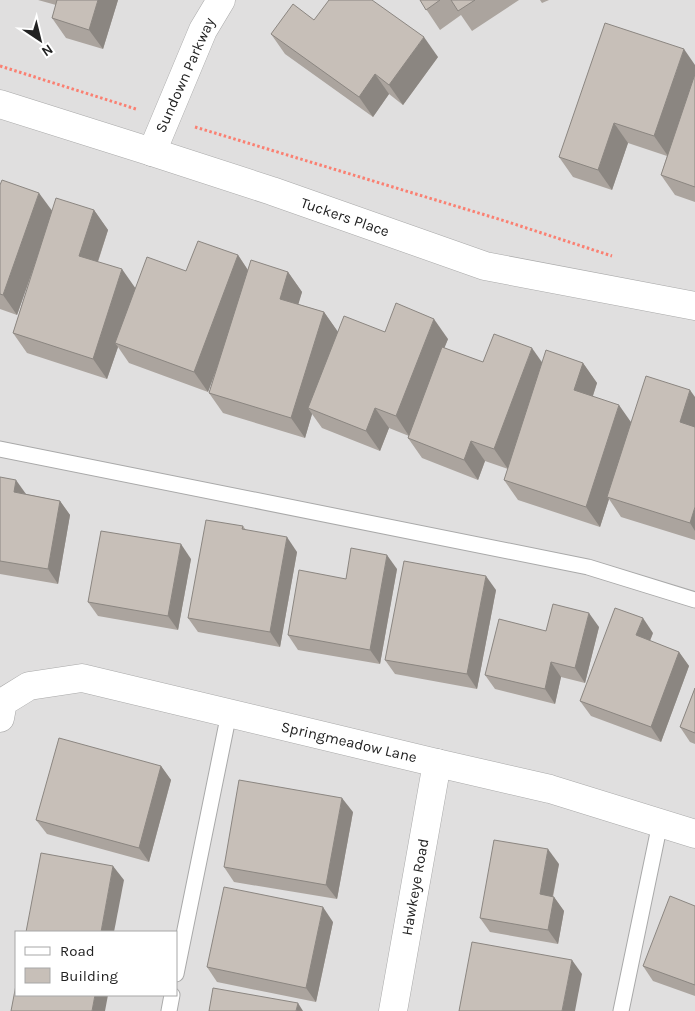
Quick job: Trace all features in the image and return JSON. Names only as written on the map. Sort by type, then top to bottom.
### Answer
[{"type":"street","name":"Sundown Parkway","points":[[152,152],[203,30],[221,0]]},
{"type":"street","name":"Tuckers Place","points":[[0,104],[281,195],[485,266],[695,306]]},
{"type":"street","name":"Springmeadow Lane","points":[[1,706],[29,686],[82,678],[550,789],[695,834]]},
{"type":"street","name":"Hawkeye Road","points":[[393,1011],[437,763]]},
{"type":"lane","points":[[0,449],[588,567],[695,600]]},
{"type":"lane","points":[[178,964],[229,713]]},
{"type":"lane","points":[[621,1011],[660,823]]},
{"type":"lane","points":[[169,1011],[172,996]]},
{"type":"path","points":[[0,66],[123,105]]},
{"type":"path","points":[[210,132],[617,258]]},
{"type":"shaded area","points":[[0,0],[695,0],[695,1011],[0,1011]]},
{"type":"building","points":[[57,0],[98,0],[89,30],[52,18]]},
{"type":"building","points":[[329,0],[372,0],[424,37],[389,85],[375,74],[359,97],[271,34],[293,4],[314,20]]},
{"type":"building","points":[[420,0],[440,0],[426,10]]},
{"type":"building","points":[[451,0],[475,0],[458,11]]},
{"type":"building","points":[[605,23],[684,49],[654,136],[614,123],[598,170],[559,157]]},
{"type":"building","points":[[695,74],[695,187],[661,175]]},
{"type":"building","points":[[2,180],[39,193],[3,295],[0,294],[0,185]]},
{"type":"building","points":[[56,198],[94,210],[79,256],[122,269],[93,359],[13,333]]},
{"type":"building","points":[[198,241],[238,255],[194,372],[115,343],[147,257],[186,271]]},
{"type":"building","points":[[251,260],[288,272],[280,299],[324,312],[291,418],[209,393]]},
{"type":"building","points":[[396,303],[434,319],[396,416],[375,408],[366,431],[308,408],[344,316],[385,332]]},
{"type":"building","points":[[494,334],[532,348],[494,449],[471,441],[464,460],[408,438],[442,347],[483,362]]},
{"type":"building","points":[[546,350],[583,363],[574,390],[619,405],[586,507],[504,480]]},
{"type":"building","points":[[646,376],[690,390],[680,422],[695,427],[695,507],[690,523],[607,497]]},
{"type":"building","points":[[0,477],[16,480],[14,492],[60,501],[48,569],[0,561]]},
{"type":"building","points":[[206,520],[243,526],[242,529],[287,537],[270,632],[188,618]]},
{"type":"building","points":[[101,531],[181,544],[168,616],[88,602]]},
{"type":"building","points":[[351,548],[387,555],[370,650],[288,635],[299,570],[346,579]]},
{"type":"building","points":[[404,561],[486,576],[467,674],[385,660]]},
{"type":"building","points":[[553,604],[589,613],[575,668],[551,662],[545,689],[485,675],[499,619],[546,631]]},
{"type":"building","points":[[615,608],[643,618],[636,635],[679,652],[651,727],[580,701]]},
{"type":"building","points":[[695,688],[695,733],[680,727]]},
{"type":"building","points":[[59,738],[161,766],[139,848],[36,820]]},
{"type":"building","points":[[239,780],[342,798],[326,885],[224,867]]},
{"type":"building","points":[[494,840],[548,849],[540,894],[554,897],[548,930],[480,918]]},
{"type":"building","points":[[41,853],[113,866],[101,931],[26,931]]},
{"type":"building","points":[[224,887],[323,907],[306,988],[207,967]]},
{"type":"building","points":[[670,896],[695,906],[695,985],[643,966]]},
{"type":"building","points":[[472,942],[572,960],[562,1011],[459,1011]]},
{"type":"building","points":[[213,988],[298,1003],[296,1011],[209,1011]]},
{"type":"building","points":[[15,990],[15,996],[95,996],[92,1011],[11,1011]]}]
